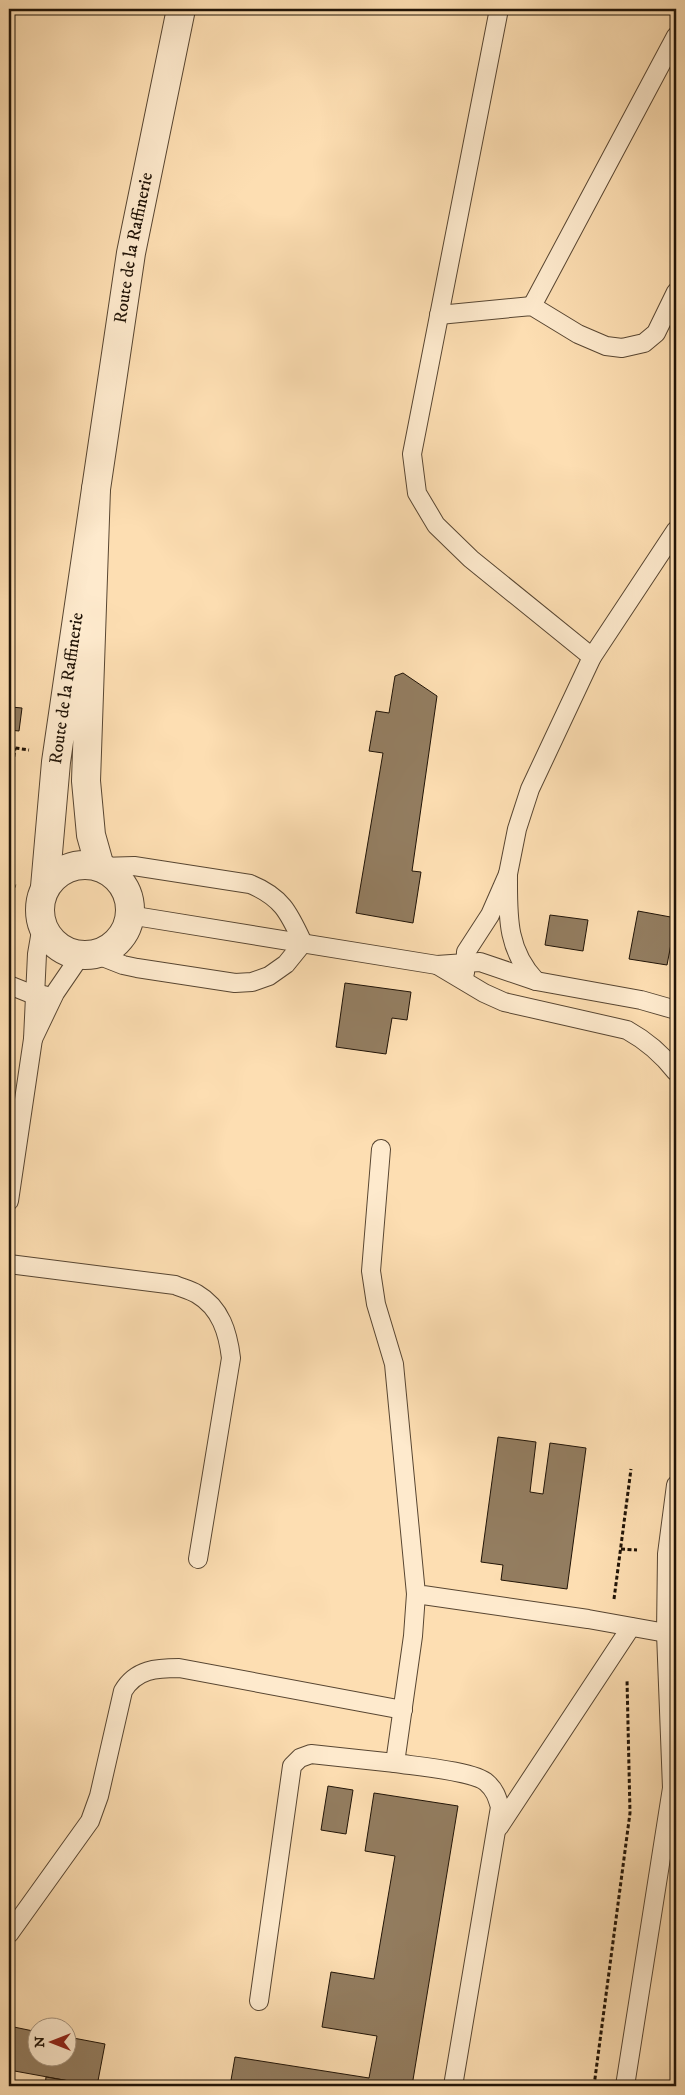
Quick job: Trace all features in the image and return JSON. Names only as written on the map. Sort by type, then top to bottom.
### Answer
[{"type":"street","name":"Route de la Raffinerie","points":[[42,925],[41,899],[45,887],[56,762],[131,253],[181,9]]},
{"type":"street","name":"Route de la Raffinerie","points":[[96,489],[86,781],[91,835],[100,867]]},
{"type":"street","points":[[42,925],[48,936],[68,952],[88,954],[108,949],[118,940],[126,928],[129,915],[126,891],[111,873],[100,867],[88,865],[70,868],[53,877],[45,887]]},
{"type":"lane","points":[[499,9],[412,454],[417,493],[436,525],[471,559],[592,657]]},
{"type":"lane","points":[[532,306],[676,36]]},
{"type":"lane","points":[[439,316],[532,306],[578,334],[606,346],[622,348],[644,343],[656,333],[676,292]]},
{"type":"lane","points":[[536,981],[524,968],[511,937],[508,910],[508,874],[517,829],[530,789],[592,657],[676,530]]},
{"type":"lane","points":[[100,867],[134,866],[250,884],[276,898],[291,918],[303,943]]},
{"type":"lane","points":[[468,984],[464,972],[466,952],[490,915],[508,874]]},
{"type":"lane","points":[[129,915],[437,965],[480,962],[536,981],[641,1000],[676,1010]]},
{"type":"lane","points":[[9,1200],[33,1039],[37,954],[42,925]]},
{"type":"lane","points":[[33,1039],[55,993],[88,954],[137,968],[235,983],[252,982],[269,976],[286,964],[303,943]]},
{"type":"lane","points":[[437,965],[468,984],[504,1002],[627,1030],[643,1039],[662,1054],[676,1072]]},
{"type":"lane","points":[[9,985],[34,995],[55,993]]},
{"type":"lane","points":[[381,1149],[371,1271],[376,1304],[394,1364],[416,1594],[413,1636],[395,1763]]},
{"type":"lane","points":[[9,1264],[175,1285],[198,1294],[217,1313],[228,1333],[231,1358],[198,1559]]},
{"type":"lane","points":[[626,2086],[672,1788],[671,1635],[667,1554],[676,1485]]},
{"type":"lane","points":[[416,1594],[631,1627],[671,1635]]},
{"type":"lane","points":[[496,1832],[631,1627]]},
{"type":"lane","points":[[9,1934],[90,1821],[99,1796],[123,1691],[129,1681],[141,1674],[158,1668],[179,1668],[403,1710]]},
{"type":"lane","points":[[259,2002],[292,1766],[300,1758],[311,1754],[395,1763],[473,1776],[486,1781],[495,1791],[500,1807],[453,2086]]},
{"type":"path","points":[[9,747],[33,751]]},
{"type":"path","points":[[9,789],[15,748]]},
{"type":"path","points":[[9,934],[15,948]]},
{"type":"path","points":[[613,1603],[631,1469]]},
{"type":"path","points":[[621,1549],[637,1550]]},
{"type":"path","points":[[594,2086],[630,1813],[626,1670]]},
{"type":"building","points":[[403,673],[437,696],[412,871],[421,872],[413,923],[356,913],[383,753],[369,751],[376,711],[389,713],[395,676]]},
{"type":"building","points":[[11,707],[22,708],[19,731],[9,730]]},
{"type":"building","points":[[638,911],[676,918],[667,965],[629,959]]},
{"type":"building","points":[[550,915],[588,920],[583,951],[545,945]]},
{"type":"building","points":[[345,983],[411,992],[407,1020],[392,1018],[386,1054],[336,1047]]},
{"type":"building","points":[[498,1437],[536,1442],[530,1492],[543,1494],[550,1443],[586,1448],[567,1589],[501,1580],[503,1565],[481,1562]]},
{"type":"building","points":[[328,1786],[353,1790],[346,1834],[321,1830]]},
{"type":"building","points":[[374,1793],[458,1806],[412,2086],[230,2086],[235,2057],[369,2078],[377,2036],[322,2027],[331,1972],[374,1979],[395,1856],[365,1851]]},
{"type":"building","points":[[9,2026],[28,2030],[28,2068],[78,2068],[78,2039],[105,2044],[97,2086],[9,2070]]},
{"type":"building","points":[[46,2077],[97,2086],[45,2086]]}]
